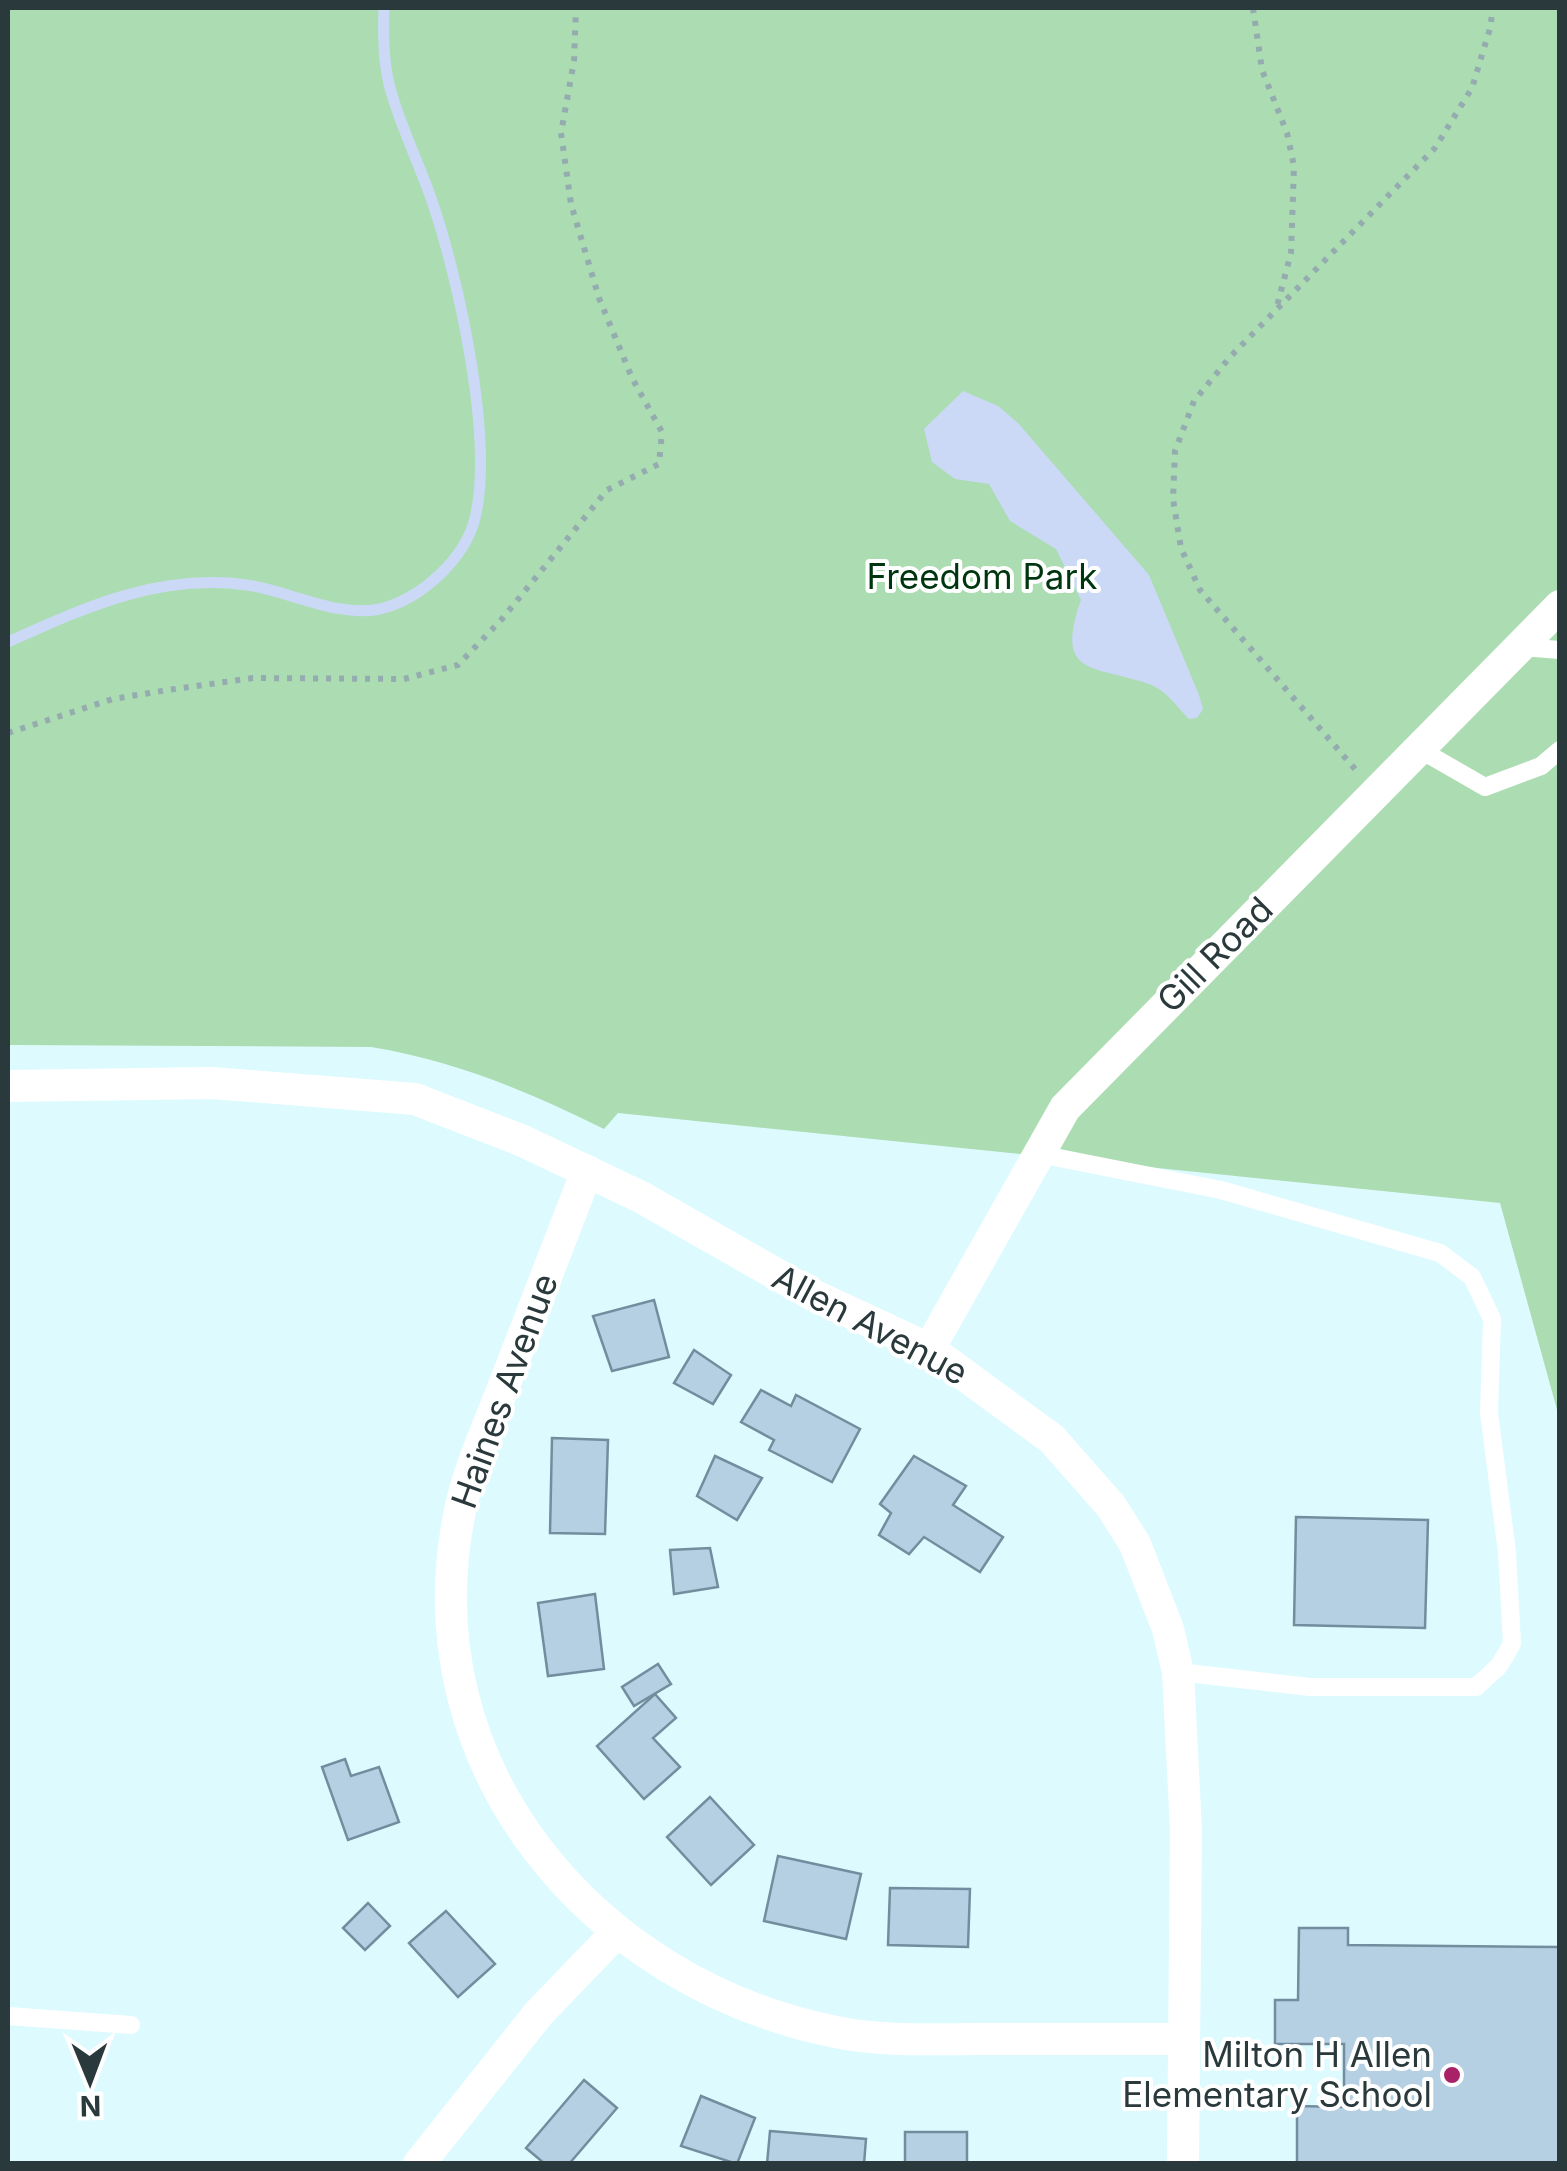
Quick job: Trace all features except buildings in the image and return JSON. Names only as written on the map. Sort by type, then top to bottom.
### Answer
[{"type":"street","name":"Gill Road","points":[[930,1349],[1066,1108],[1560,606]]},
{"type":"street","name":"Allen Avenue","points":[[8,1086],[212,1083],[415,1099],[486,1125],[641,1196],[812,1295],[930,1349],[1052,1439],[1111,1506],[1153,1585],[1178,1672],[1185,1811],[1182,2164]]},
{"type":"street","name":"Haines Avenue","points":[[587,1172],[468,1477],[454,1546],[451,1616],[468,1720],[494,1785],[530,1845],[617,1932],[662,1964],[723,1997],[802,2025],[883,2039],[1184,2039]]},
{"type":"street","points":[[419,2164],[540,2013],[617,1932]]},
{"type":"lane","points":[[1519,647],[1560,650]]},
{"type":"lane","points":[[1419,748],[1485,787],[1541,766],[1560,750]]},
{"type":"lane","points":[[1039,1154],[1221,1190],[1440,1253],[1472,1277],[1492,1319],[1490,1413],[1507,1552],[1512,1644],[1498,1666],[1476,1688],[1310,1687],[1178,1672]]},
{"type":"lane","points":[[8,2016],[131,2025]]},
{"type":"path","points":[[8,733],[113,698],[252,678],[404,680],[458,664],[502,619],[607,490],[659,464],[662,432],[632,378],[599,298],[570,204],[561,133],[574,60],[576,8]]},
{"type":"path","points":[[1254,8],[1262,70],[1287,133],[1294,166],[1291,253],[1277,308]]},
{"type":"path","points":[[1375,793],[1200,590],[1181,548],[1173,498],[1174,450],[1194,401],[1277,308],[1435,148],[1472,88],[1492,25],[1492,8]]},
{"type":"green space","name":"Freedom Park","points":[[8,8],[1559,8],[1559,1417],[1500,1203],[618,1113],[604,1129],[491,1079],[432,1060],[371,1047],[8,1045]]},
{"type":"water","points":[[963,391],[998,406],[1018,423],[1149,575],[1199,695],[1203,709],[1197,718],[1189,719],[1155,687],[1084,664],[1072,643],[1081,600],[1056,549],[1010,521],[989,484],[955,479],[932,462],[924,429]]},
{"type":"waterway","points":[[8,642],[95,605],[184,584],[247,585],[347,610],[380,609],[425,587],[462,548],[475,518],[480,485],[471,361],[443,236],[390,87],[384,53],[384,8]]},
{"type":"place","name":"Milton H Allen Elementary School","points":[[1452,2075]]}]
